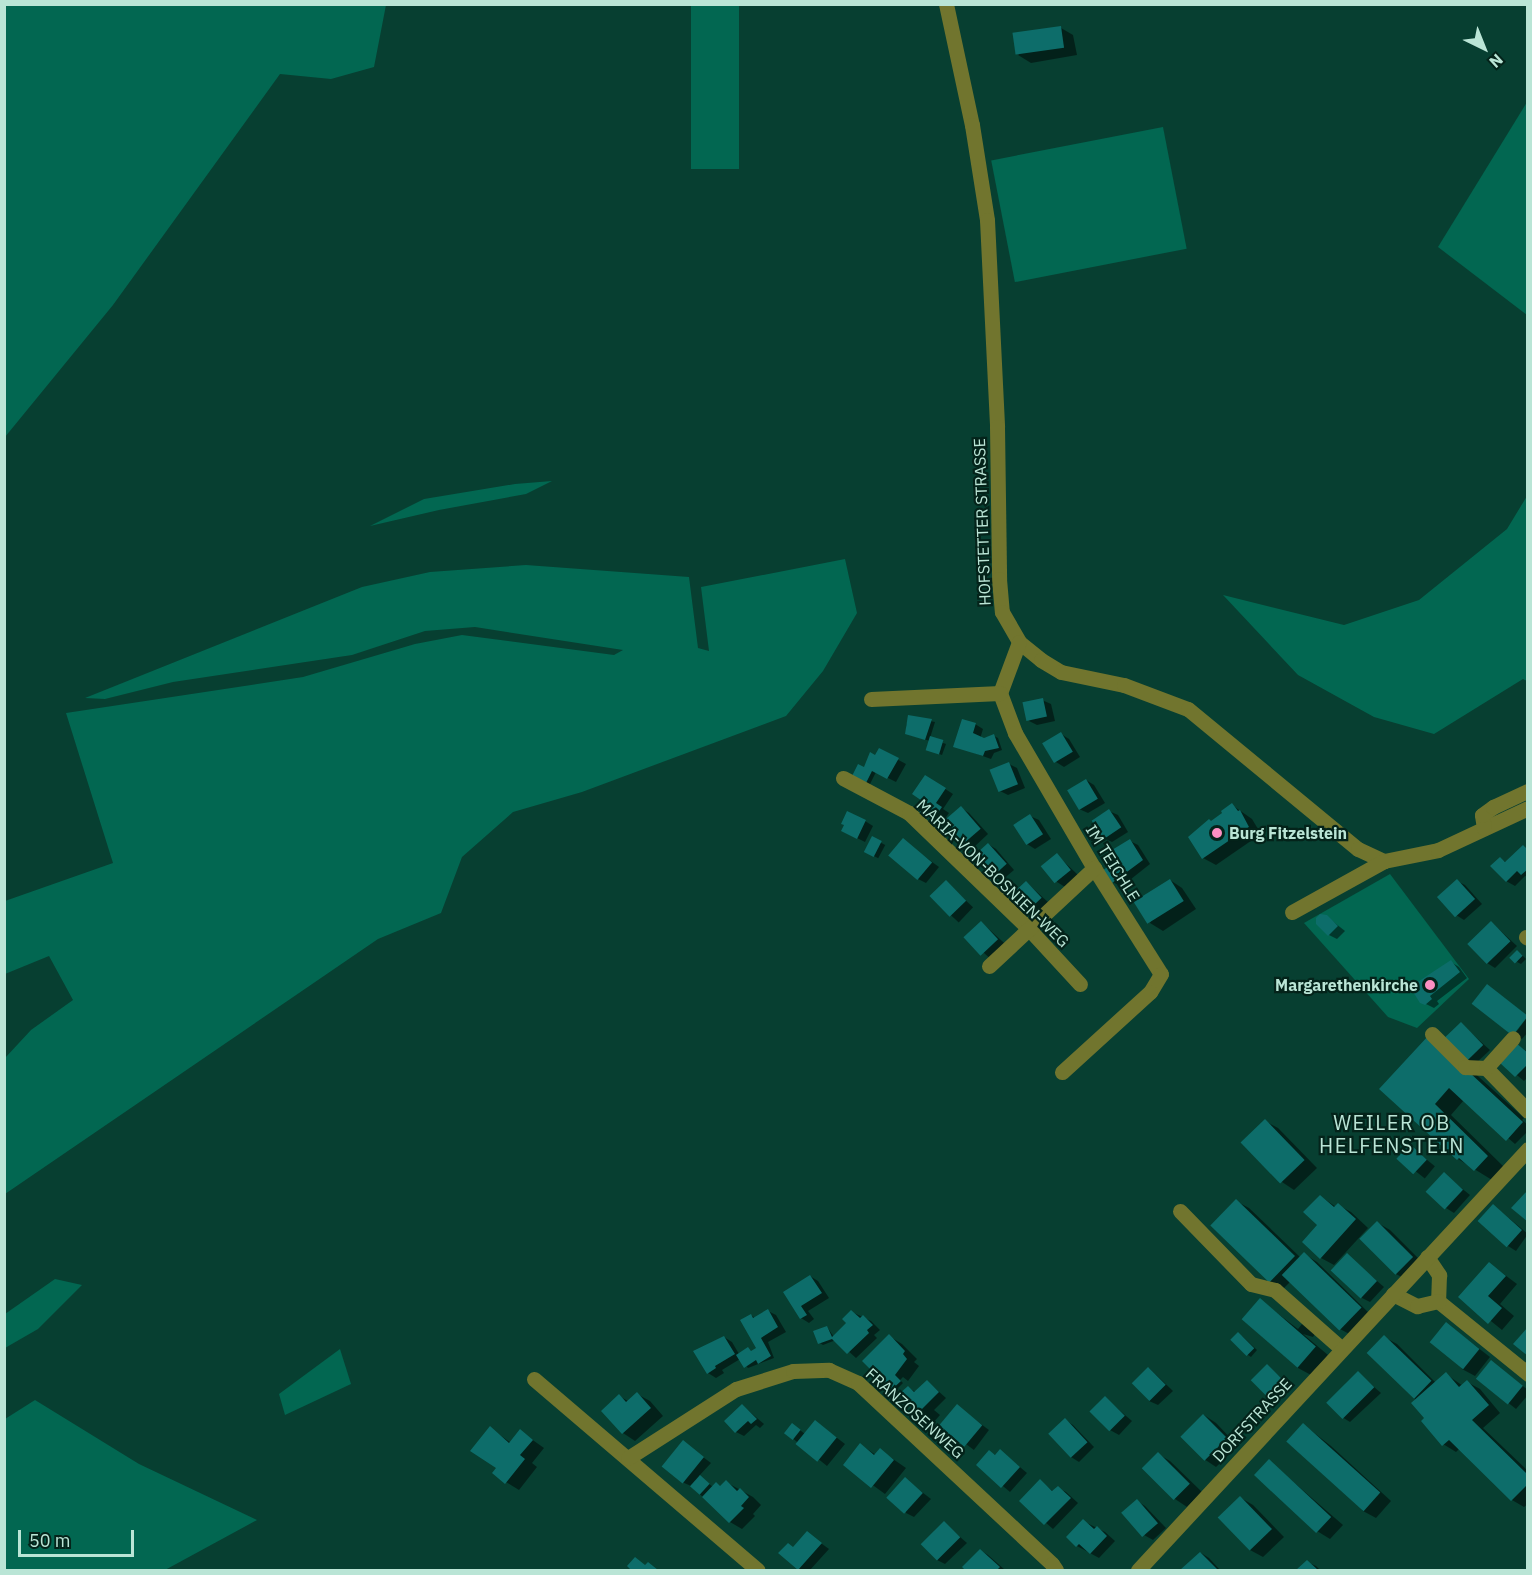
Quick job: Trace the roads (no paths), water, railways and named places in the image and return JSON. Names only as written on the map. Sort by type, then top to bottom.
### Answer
[{"type":"street","name":"HOFSTETTER STRASSE","points":[[946,4],[972,125],[987,220],[997,427],[999,579],[1002,612],[1019,642],[1061,672],[1124,685],[1188,709],[1358,849],[1384,861]]},
{"type":"street","points":[[871,699],[1000,693],[1019,642]]},
{"type":"street","name":"IM TEICHLE","points":[[1000,693],[1015,733],[1094,868],[1161,974],[1150,992],[1062,1071]]},
{"type":"street","name":"MARIA-VON-BOSNIEN-WEG","points":[[843,778],[909,813],[1029,929],[1080,984]]},
{"type":"street","points":[[1484,828],[1482,815],[1493,807],[1527,792]]},
{"type":"street","points":[[1292,912],[1384,861],[1438,850],[1527,808]]},
{"type":"street","points":[[989,966],[1094,868]]},
{"type":"street","points":[[1432,1034],[1465,1067],[1486,1068],[1527,1111]]},
{"type":"street","points":[[1486,1068],[1513,1038]]},
{"type":"street","name":"DORFSTRASSE","points":[[1138,1570],[1527,1149]]},
{"type":"street","points":[[1180,1211],[1251,1284],[1275,1290],[1342,1349]]},
{"type":"street","points":[[1426,1257],[1439,1275],[1438,1301]]},
{"type":"street","points":[[1393,1294],[1417,1306],[1438,1301]]},
{"type":"street","points":[[1438,1301],[1527,1374]]},
{"type":"street","name":"FRANZOSENWEG","points":[[628,1458],[736,1389],[793,1371],[829,1370],[858,1383],[1056,1570]]},
{"type":"street","points":[[534,1379],[758,1570]]},
{"type":"place","name":"Burg Fitzelstein","points":[[1217,833]]},
{"type":"place","name":"Margarethenkirche","points":[[1430,985]]},
{"type":"district","name":"WEILER OB HELFENSTEIN","points":[[1392,1134]]}]
